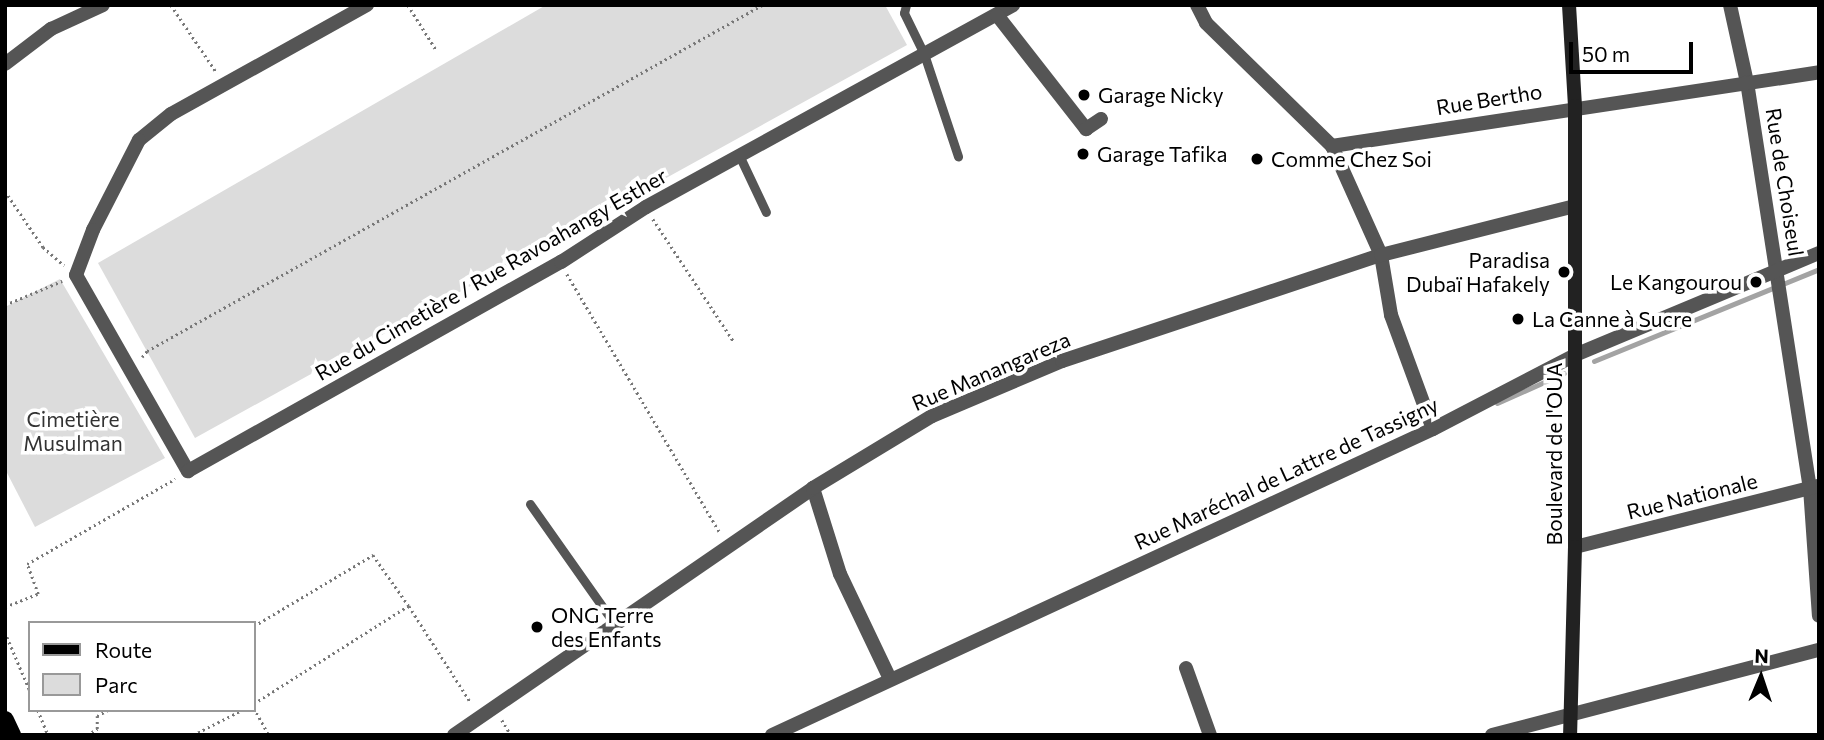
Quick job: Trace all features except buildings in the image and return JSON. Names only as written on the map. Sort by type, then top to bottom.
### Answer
[{"type":"main road","name":"Boulevard de l'OUA","points":[[1569,5],[1575,106],[1576,547],[1570,735]]},
{"type":"main road","points":[[5,720],[12,735]]},
{"type":"street","points":[[5,64],[51,29],[103,5]]},
{"type":"street","points":[[188,471],[130,374],[76,275],[93,230],[139,140],[171,114],[368,5]]},
{"type":"street","name":"Rue du Cimetière / Rue Ravoahangy Esther","points":[[188,471],[561,262],[646,207],[1013,5]]},
{"type":"street","points":[[1197,5],[1206,23],[1332,146],[1381,255],[1391,315],[1433,429]]},
{"type":"street","name":"Rue de Choiseul","points":[[1730,5],[1747,82],[1814,487],[1819,616]]},
{"type":"street","points":[[997,15],[1086,129],[1101,119]]},
{"type":"street","name":"Rue Bertho","points":[[1332,146],[1575,106],[1819,72]]},
{"type":"street","name":"Rue Manangareza","points":[[454,735],[813,488],[932,416],[1062,361],[1381,255],[1574,205]]},
{"type":"street","name":"Rue Maréchal de Lattre de Tassigny","points":[[772,735],[1433,429],[1574,355],[1819,253]]},
{"type":"street","name":"Rue Nationale","points":[[1576,547],[1814,487]]},
{"type":"street","points":[[813,488],[840,574],[890,679]]},
{"type":"street","points":[[1492,735],[1569,712],[1819,650]]},
{"type":"street","points":[[1186,668],[1210,735]]},
{"type":"lane","points":[[906,5],[904,13],[924,54],[958,156]]},
{"type":"lane","points":[[739,155],[766,212]]},
{"type":"lane","points":[[530,505],[614,623]]},
{"type":"path","points":[[171,5],[225,84]]},
{"type":"path","points":[[408,5],[437,51]]},
{"type":"path","points":[[130,374],[147,351],[762,5]]},
{"type":"path","points":[[5,191],[43,247],[76,275],[5,305]]},
{"type":"path","points":[[646,207],[671,252],[734,342]]},
{"type":"path","points":[[561,262],[729,548]]},
{"type":"path","points":[[5,607],[38,594],[27,564],[188,471]]},
{"type":"path","points":[[256,625],[373,555],[481,718]]},
{"type":"path","points":[[256,705],[409,607]]},
{"type":"path","points":[[5,632],[28,686]]},
{"type":"path","points":[[256,710],[268,735]]},
{"type":"path","points":[[39,712],[48,735]]},
{"type":"path","points":[[87,735],[97,729],[97,716],[104,712]]},
{"type":"path","points":[[193,735],[238,712]]},
{"type":"green space","points":[[546,5],[885,5],[907,45],[195,438],[98,263]]},
{"type":"green space","name":"Cimetière Musulman","points":[[60,279],[165,458],[35,527],[5,469],[5,307]]},
{"type":"waterway","points":[[1594,361],[1819,269]]},
{"type":"waterway","points":[[1497,403],[1564,373]]},
{"type":"place","name":"Garage Nicky","points":[[1084,95]]},
{"type":"place","name":"Garage Tafika","points":[[1083,154]]},
{"type":"place","name":"Comme Chez Soi","points":[[1257,159]]},
{"type":"place","name":"Paradisa Dubaï Hafakely","points":[[1564,272]]},
{"type":"place","name":"Le Kangourou","points":[[1756,282]]},
{"type":"place","name":"La Canne à Sucre","points":[[1518,319]]},
{"type":"place","name":"ONG Terre des Enfants","points":[[537,627]]}]
